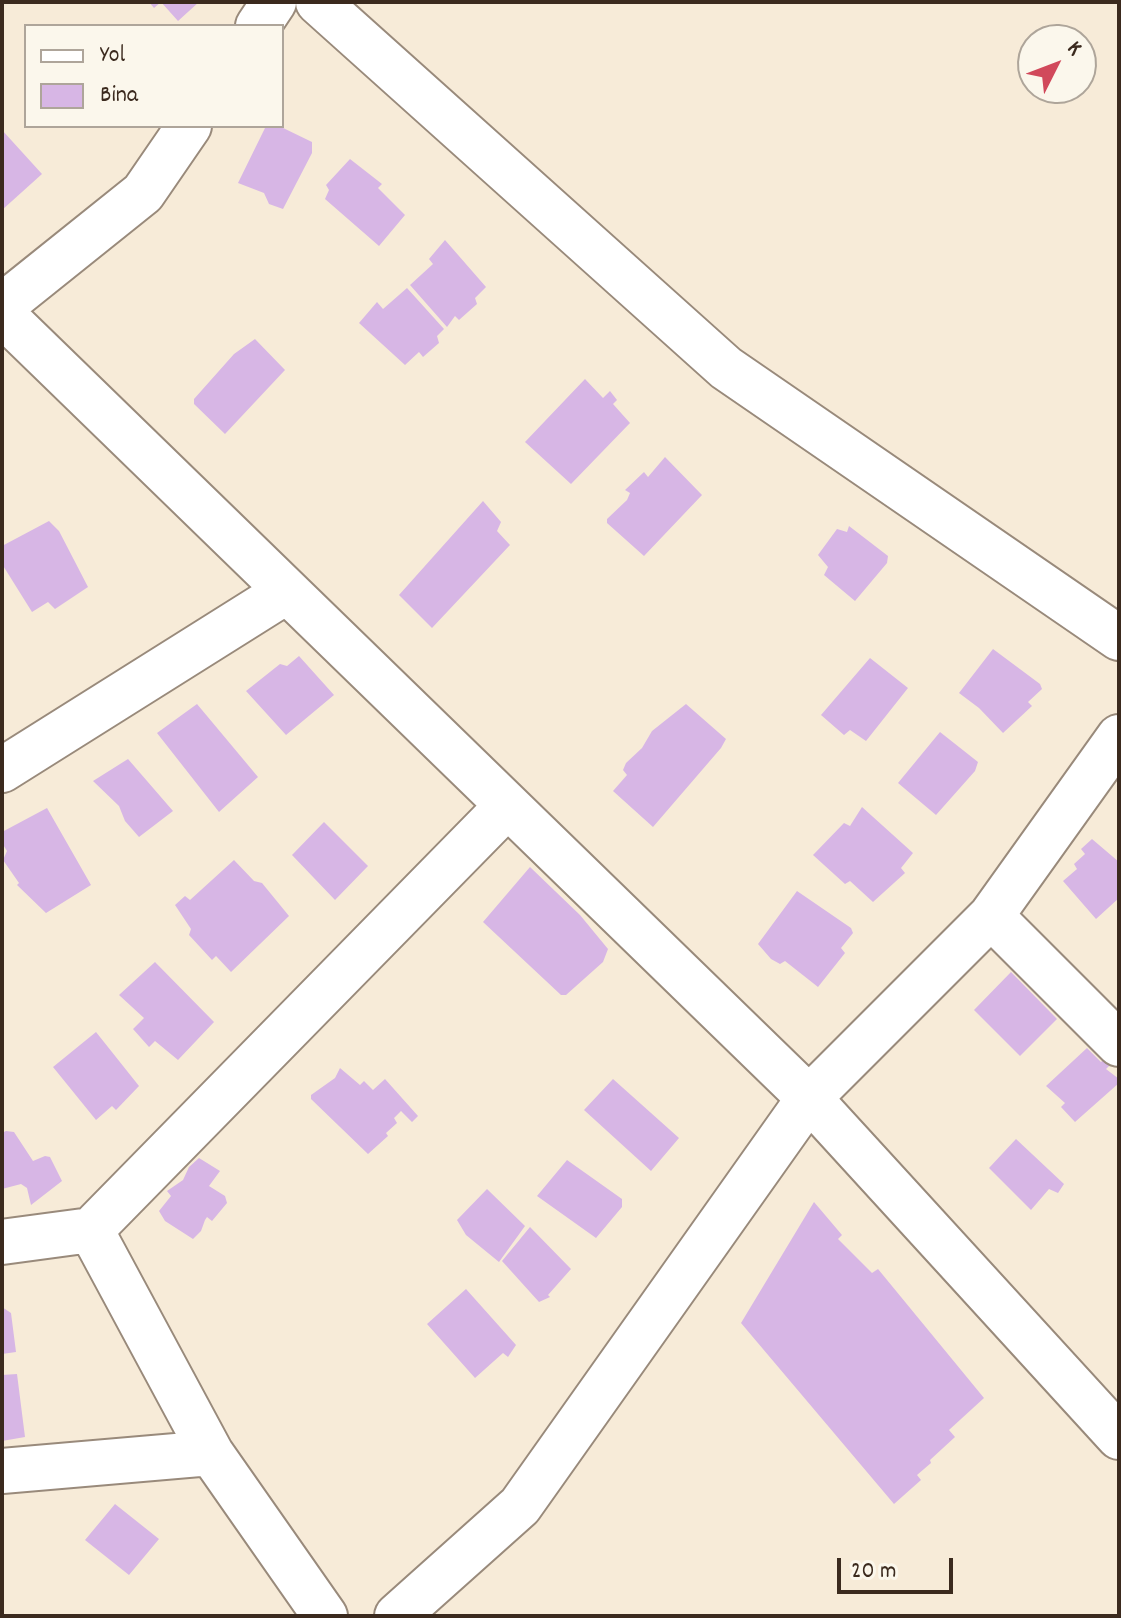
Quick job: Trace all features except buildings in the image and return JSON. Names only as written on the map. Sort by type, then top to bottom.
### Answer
[{"type":"street","points":[[259,24],[274,2]]},
{"type":"street","points":[[318,2],[726,368],[1119,638]]},
{"type":"street","points":[[2,306],[143,193],[188,128]]},
{"type":"street","points":[[2,314],[809,1098],[1119,1437]]},
{"type":"street","points":[[2,770],[287,591]]},
{"type":"street","points":[[397,1616],[520,1506],[809,1098],[991,916],[1119,737]]},
{"type":"street","points":[[2,1242],[91,1230],[507,806]]},
{"type":"street","points":[[991,916],[1119,1044]]},
{"type":"street","points":[[91,1230],[211,1453],[325,1616]]},
{"type":"street","points":[[2,1471],[211,1453]]}]
